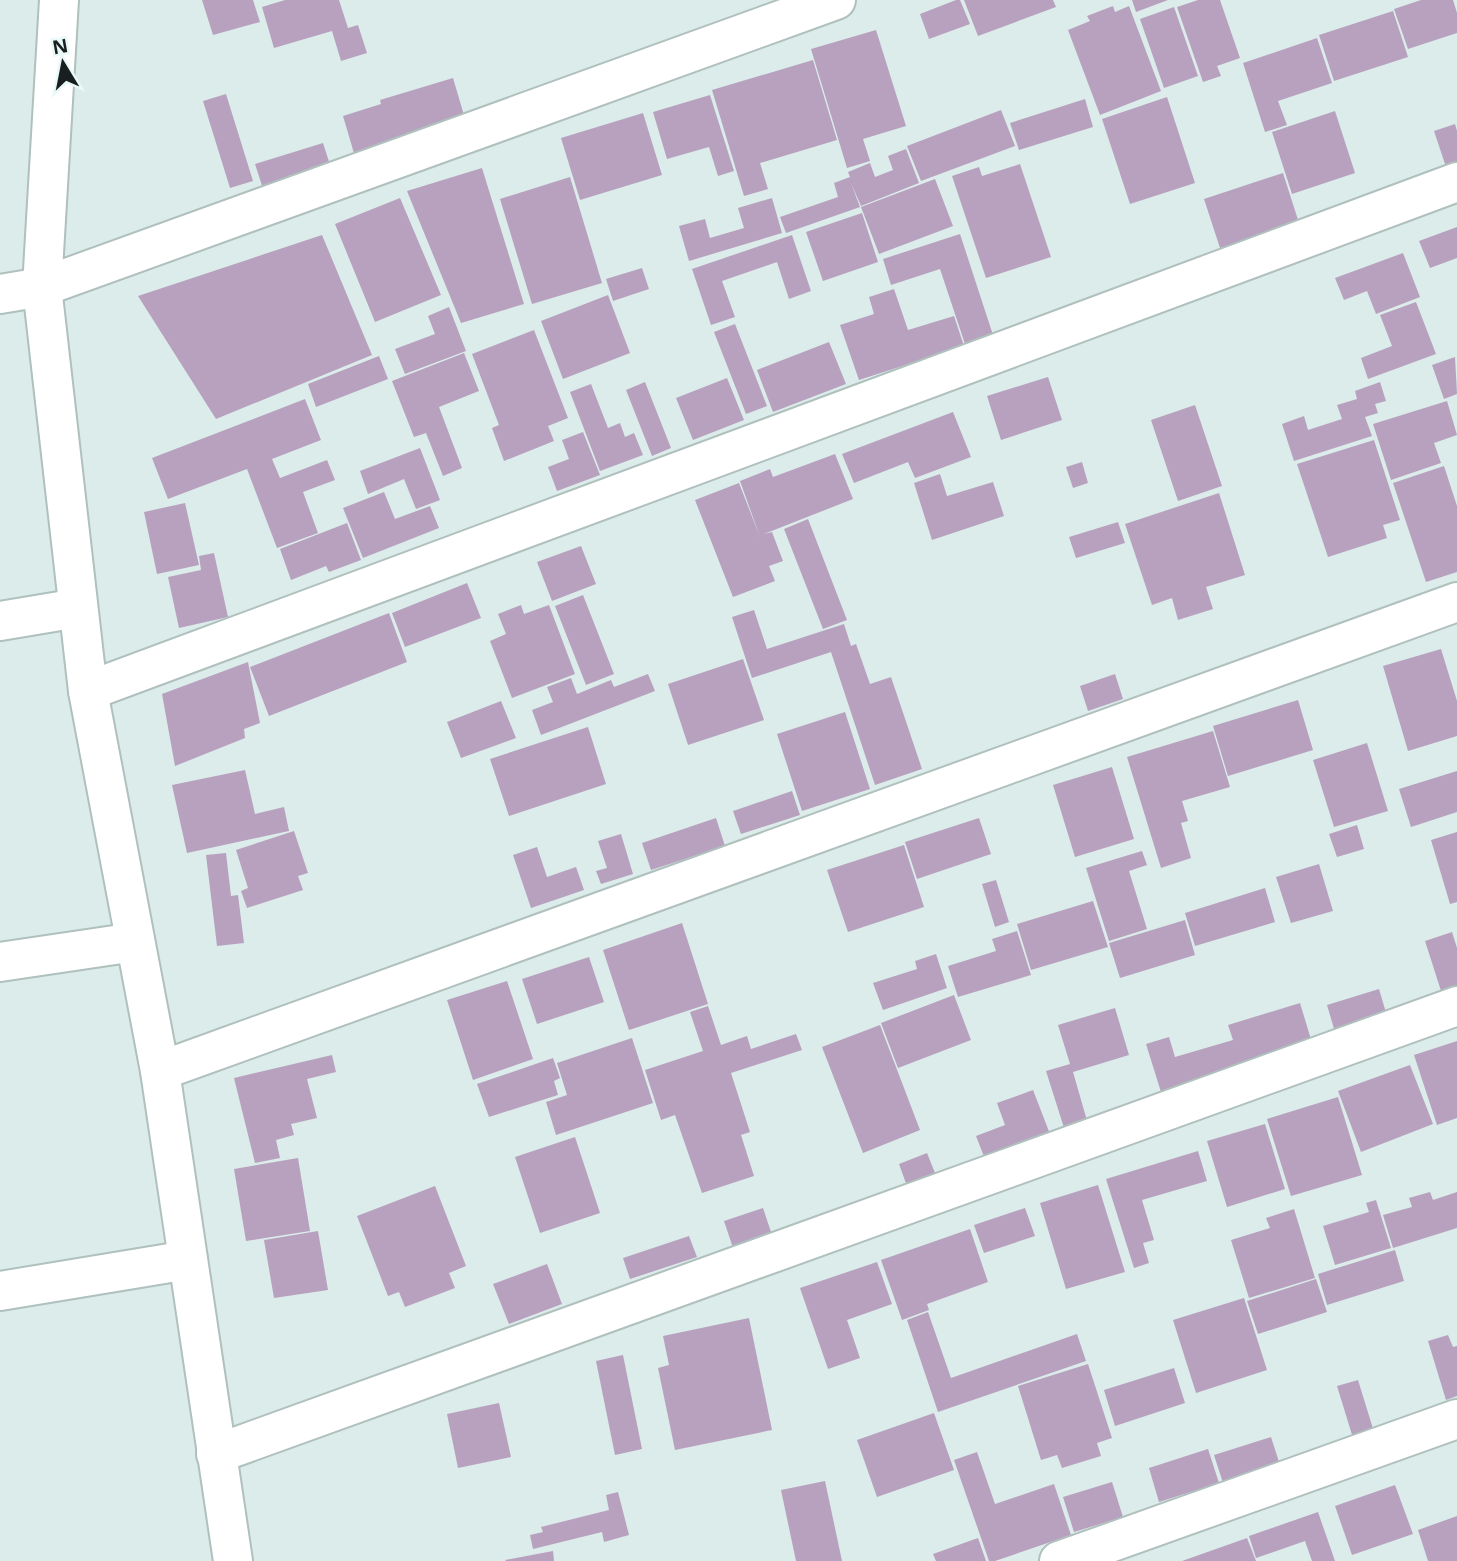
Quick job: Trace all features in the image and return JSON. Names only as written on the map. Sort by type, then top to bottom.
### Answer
[{"type":"street","points":[[59,0],[42,287],[88,691],[160,1071],[233,1561]]},
{"type":"street","points":[[0,293],[42,287],[836,0]]},
{"type":"street","points":[[88,691],[1457,182]]},
{"type":"street","points":[[160,1071],[1457,602]]},
{"type":"street","points":[[0,621],[78,608]]},
{"type":"street","points":[[0,962],[135,942]]},
{"type":"street","points":[[216,1454],[1457,1006]]},
{"type":"street","points":[[0,1291],[188,1260]]},
{"type":"street","points":[[1059,1561],[1457,1419]]},
{"type":"building","points":[[202,0],[253,0],[260,22],[213,35]]},
{"type":"building","points":[[285,0],[339,0],[348,28],[358,25],[367,53],[341,61],[332,31],[274,48],[262,7]]},
{"type":"building","points":[[960,0],[970,24],[929,39],[920,14]]},
{"type":"building","points":[[964,0],[1053,0],[1056,7],[978,36]]},
{"type":"building","points":[[1132,0],[1168,0],[1136,12]]},
{"type":"building","points":[[1198,0],[1220,0],[1240,58],[1217,66],[1221,76],[1203,82],[1177,7]]},
{"type":"building","points":[[1421,0],[1453,0],[1457,13],[1457,33],[1408,49],[1394,9]]},
{"type":"building","points":[[1113,6],[1115,12],[1129,6],[1161,91],[1100,115],[1068,30],[1090,21],[1087,16]]},
{"type":"building","points":[[1174,7],[1198,76],[1164,88],[1140,19]]},
{"type":"building","points":[[1393,11],[1408,57],[1334,81],[1319,35]]},
{"type":"building","points":[[876,30],[906,126],[863,139],[870,161],[847,168],[811,49]]},
{"type":"building","points":[[1317,38],[1332,83],[1278,101],[1287,125],[1265,132],[1243,63]]},
{"type":"building","points":[[813,60],[837,140],[760,163],[768,189],[744,196],[712,90]]},
{"type":"building","points":[[453,78],[466,122],[356,160],[343,116],[381,104],[380,100]]},
{"type":"building","points":[[226,94],[253,181],[230,188],[203,101]]},
{"type":"building","points":[[710,95],[734,171],[718,176],[709,147],[667,159],[653,112]]},
{"type":"building","points":[[1167,97],[1195,183],[1130,204],[1102,119]]},
{"type":"building","points":[[1085,99],[1093,127],[1019,150],[1010,123]]},
{"type":"building","points":[[1001,110],[1015,146],[921,181],[907,146]]},
{"type":"building","points":[[1335,111],[1355,173],[1292,194],[1272,132]]},
{"type":"building","points":[[643,113],[662,175],[580,200],[561,138]]},
{"type":"building","points":[[1455,124],[1457,163],[1446,167],[1434,131]]},
{"type":"building","points":[[323,143],[333,174],[265,195],[255,164]]},
{"type":"building","points":[[906,149],[919,183],[861,206],[851,183],[860,207],[786,233],[780,217],[838,197],[834,183],[850,177],[848,172],[870,163],[875,177],[893,170],[888,156]]},
{"type":"building","points":[[1020,164],[1051,257],[986,278],[952,176],[979,167],[982,176]]},
{"type":"building","points":[[482,168],[524,304],[461,323],[407,191]]},
{"type":"building","points":[[1283,173],[1299,223],[1220,248],[1204,199]]},
{"type":"building","points":[[570,177],[602,283],[532,304],[500,199]]},
{"type":"building","points":[[935,179],[953,226],[879,254],[861,207]]},
{"type":"building","points":[[400,198],[441,295],[375,322],[335,224]]},
{"type":"building","points":[[772,198],[782,233],[689,261],[679,226],[705,219],[710,238],[744,228],[738,208]]},
{"type":"building","points":[[862,213],[878,262],[823,281],[806,232]]},
{"type":"building","points":[[1457,227],[1457,258],[1430,268],[1419,241]]},
{"type":"building","points":[[960,234],[993,335],[965,344],[940,269],[891,285],[883,259]]},
{"type":"building","points":[[322,235],[372,355],[216,419],[138,296]]},
{"type":"building","points":[[792,235],[811,291],[789,299],[777,262],[722,281],[735,317],[711,325],[692,269]]},
{"type":"building","points":[[1403,253],[1420,297],[1376,314],[1367,291],[1344,300],[1335,278]]},
{"type":"building","points":[[642,268],[649,289],[613,301],[606,279]]},
{"type":"building","points":[[894,289],[908,330],[954,316],[964,346],[859,380],[840,325],[874,314],[869,297]]},
{"type":"building","points":[[608,295],[630,353],[563,379],[541,321]]},
{"type":"building","points":[[1416,302],[1436,354],[1368,379],[1361,358],[1392,346],[1380,315]]},
{"type":"building","points":[[449,307],[466,351],[405,374],[395,349],[435,334],[428,316]]},
{"type":"building","points":[[735,324],[767,406],[746,414],[714,332]]},
{"type":"building","points":[[534,330],[568,418],[548,426],[554,441],[504,461],[492,428],[499,425],[472,354]]},
{"type":"building","points":[[829,342],[846,384],[773,412],[757,370]]},
{"type":"building","points":[[464,353],[479,391],[439,407],[462,468],[443,476],[426,433],[414,437],[392,381]]},
{"type":"building","points":[[379,356],[388,379],[316,407],[308,384]]},
{"type":"building","points":[[1455,357],[1457,394],[1444,399],[1432,365]]},
{"type":"building","points":[[1048,377],[1062,420],[1001,440],[987,396]]},
{"type":"building","points":[[727,378],[744,420],[693,440],[676,398]]},
{"type":"building","points":[[645,382],[671,448],[652,456],[626,390]]},
{"type":"building","points":[[1380,382],[1386,401],[1375,404],[1378,413],[1365,417],[1372,436],[1294,461],[1282,424],[1304,416],[1308,430],[1342,419],[1337,405],[1357,399],[1355,391]]},
{"type":"building","points":[[591,384],[608,428],[620,423],[625,437],[634,433],[643,455],[600,471],[570,392]]},
{"type":"building","points":[[305,399],[321,440],[272,459],[280,478],[327,460],[335,480],[303,492],[318,533],[277,548],[247,469],[168,499],[152,458]]},
{"type":"building","points":[[1447,401],[1457,435],[1434,443],[1441,463],[1391,480],[1373,424]]},
{"type":"building","points":[[1195,405],[1222,486],[1178,501],[1151,420]]},
{"type":"building","points":[[953,412],[971,457],[915,478],[908,462],[854,483],[842,454]]},
{"type":"building","points":[[583,432],[600,475],[557,491],[548,467],[569,459],[562,440]]},
{"type":"building","points":[[1374,440],[1400,520],[1383,525],[1387,538],[1328,557],[1297,464]]},
{"type":"building","points":[[420,448],[440,500],[416,509],[404,479],[368,494],[360,471]]},
{"type":"building","points":[[835,454],[853,499],[764,534],[772,532],[783,561],[769,566],[775,581],[733,597],[695,500],[739,483],[760,537],[740,481],[770,469],[773,477]]},
{"type":"building","points":[[1082,462],[1088,483],[1073,488],[1066,467]]},
{"type":"building","points":[[1444,466],[1457,506],[1457,572],[1426,582],[1393,483]]},
{"type":"building","points":[[940,474],[947,496],[993,482],[1004,516],[932,540],[914,483]]},
{"type":"building","points":[[384,492],[395,519],[430,506],[439,528],[363,558],[343,508]]},
{"type":"building","points":[[1219,493],[1245,575],[1206,587],[1213,609],[1178,620],[1172,598],[1152,605],[1125,524]]},
{"type":"building","points":[[185,503],[199,565],[157,574],[144,512]]},
{"type":"building","points":[[808,519],[847,620],[823,629],[784,529]]},
{"type":"building","points":[[1118,522],[1125,543],[1076,558],[1069,537]]},
{"type":"building","points":[[347,523],[361,560],[329,572],[326,566],[291,580],[280,549]]},
{"type":"building","points":[[581,546],[596,584],[552,601],[537,562]]},
{"type":"building","points":[[214,553],[228,617],[179,628],[168,577],[201,570],[199,556]]},
{"type":"building","points":[[467,583],[481,618],[405,647],[392,613]]},
{"type":"building","points":[[583,595],[614,674],[586,685],[555,606]]},
{"type":"building","points":[[521,605],[524,614],[549,605],[575,674],[512,698],[490,641],[506,634],[498,614]]},
{"type":"building","points":[[754,610],[767,649],[844,624],[851,646],[856,644],[870,684],[891,677],[922,769],[875,785],[831,652],[752,678],[732,617]]},
{"type":"building","points":[[389,613],[407,662],[269,716],[250,667]]},
{"type":"building","points":[[1441,649],[1457,701],[1457,736],[1408,751],[1383,666]]},
{"type":"building","points":[[743,659],[764,720],[688,745],[668,684]]},
{"type":"building","points":[[248,662],[260,723],[244,729],[245,738],[175,766],[162,694]]},
{"type":"building","points":[[648,674],[655,691],[541,735],[532,710],[553,702],[547,687],[571,678],[577,694],[611,680],[614,687]]},
{"type":"building","points":[[1115,674],[1123,699],[1088,711],[1080,686]]},
{"type":"building","points":[[1298,700],[1313,750],[1228,776],[1213,726]]},
{"type":"building","points":[[501,701],[516,738],[461,758],[447,722]]},
{"type":"building","points":[[845,712],[870,789],[802,811],[777,734]]},
{"type":"building","points":[[588,727],[606,784],[509,816],[490,759]]},
{"type":"building","points":[[1213,731],[1230,787],[1182,801],[1188,821],[1181,823],[1191,858],[1161,868],[1127,757]]},
{"type":"building","points":[[1367,743],[1388,811],[1334,827],[1313,760]]},
{"type":"building","points":[[1112,767],[1134,839],[1075,857],[1053,785]]},
{"type":"building","points":[[245,770],[255,814],[284,807],[289,831],[187,853],[172,785]]},
{"type":"building","points":[[1457,771],[1457,812],[1411,827],[1399,789]]},
{"type":"building","points":[[792,791],[800,815],[741,834],[733,811]]},
{"type":"building","points":[[716,818],[725,846],[651,870],[642,843]]},
{"type":"building","points":[[979,818],[991,854],[917,879],[905,842]]},
{"type":"building","points":[[1357,825],[1364,849],[1337,857],[1329,834]]},
{"type":"building","points":[[294,831],[308,873],[298,876],[303,890],[247,908],[241,891],[248,888],[236,850]]},
{"type":"building","points":[[1457,832],[1457,902],[1450,904],[1431,840]]},
{"type":"building","points":[[621,834],[633,874],[601,884],[596,871],[607,868],[598,841]]},
{"type":"building","points":[[904,845],[924,907],[848,932],[827,870]]},
{"type":"building","points":[[537,847],[547,877],[576,867],[584,890],[531,908],[513,855]]},
{"type":"building","points":[[1142,851],[1147,865],[1129,871],[1147,929],[1109,941],[1086,868]]},
{"type":"building","points":[[226,853],[231,896],[238,895],[244,943],[217,946],[206,855]]},
{"type":"building","points":[[1319,864],[1333,911],[1291,923],[1276,877]]},
{"type":"building","points":[[996,880],[1009,922],[995,927],[982,884]]},
{"type":"building","points":[[1265,888],[1275,922],[1195,946],[1185,913]]},
{"type":"building","points":[[1093,901],[1108,947],[1031,970],[1017,924]]},
{"type":"building","points":[[1185,920],[1195,955],[1120,978],[1109,943]]},
{"type":"building","points":[[682,923],[708,1004],[629,1030],[603,950]]},
{"type":"building","points":[[1017,931],[1031,975],[958,997],[948,966],[996,951],[992,939]]},
{"type":"building","points":[[1452,932],[1457,948],[1457,990],[1442,994],[1425,941]]},
{"type":"building","points":[[936,954],[947,988],[883,1010],[873,983],[917,969],[915,961]]},
{"type":"building","points":[[589,957],[604,1002],[537,1024],[522,979]]},
{"type":"building","points":[[507,981],[533,1059],[473,1080],[447,1000]]},
{"type":"building","points":[[1379,989],[1387,1016],[1335,1032],[1327,1005]]},
{"type":"building","points":[[954,995],[971,1040],[898,1068],[881,1023]]},
{"type":"building","points":[[1300,1003],[1313,1046],[1161,1092],[1146,1044],[1169,1037],[1175,1057],[1233,1040],[1228,1025]]},
{"type":"building","points":[[708,1006],[721,1045],[747,1036],[751,1049],[796,1034],[802,1050],[731,1073],[750,1132],[741,1135],[754,1176],[702,1193],[675,1115],[661,1120],[645,1070],[703,1051],[690,1012]]},
{"type":"building","points":[[1115,1008],[1129,1055],[1073,1072],[1088,1124],[1065,1131],[1046,1071],[1070,1064],[1058,1025]]},
{"type":"building","points":[[880,1025],[920,1130],[863,1153],[822,1047]]},
{"type":"building","points":[[632,1038],[653,1103],[556,1135],[546,1102],[567,1095],[557,1063]]},
{"type":"building","points":[[1457,1041],[1457,1118],[1437,1125],[1414,1055]]},
{"type":"building","points":[[332,1055],[336,1072],[307,1079],[317,1118],[291,1124],[294,1135],[276,1140],[280,1158],[255,1163],[234,1078]]},
{"type":"building","points":[[553,1058],[560,1078],[554,1081],[558,1095],[489,1117],[477,1084]]},
{"type":"building","points":[[1410,1065],[1433,1124],[1361,1152],[1338,1091]]},
{"type":"building","points":[[1033,1090],[1050,1134],[985,1159],[976,1136],[1005,1125],[997,1103]]},
{"type":"building","points":[[1338,1097],[1362,1175],[1291,1196],[1267,1119]]},
{"type":"building","points":[[1265,1124],[1285,1189],[1227,1207],[1207,1141]]},
{"type":"building","points":[[575,1137],[600,1213],[540,1233],[515,1157]]},
{"type":"building","points":[[1198,1151],[1207,1181],[1142,1200],[1154,1240],[1143,1243],[1149,1263],[1134,1268],[1106,1179]]},
{"type":"building","points":[[927,1153],[937,1178],[908,1189],[899,1164]]},
{"type":"building","points":[[298,1158],[310,1231],[246,1241],[234,1169]]},
{"type":"building","points":[[1098,1185],[1125,1272],[1066,1289],[1040,1203]]},
{"type":"building","points":[[435,1186],[466,1266],[449,1273],[455,1288],[405,1307],[399,1292],[388,1296],[357,1216]]},
{"type":"building","points":[[1430,1192],[1433,1200],[1457,1192],[1457,1228],[1393,1248],[1383,1215],[1412,1207],[1409,1198]]},
{"type":"building","points":[[1376,1200],[1391,1248],[1335,1265],[1323,1226],[1369,1212],[1366,1203]]},
{"type":"building","points":[[763,1208],[772,1235],[733,1248],[724,1221]]},
{"type":"building","points":[[1025,1208],[1035,1236],[984,1253],[974,1225]]},
{"type":"building","points":[[1294,1209],[1315,1278],[1249,1298],[1231,1240],[1270,1228],[1266,1218]]},
{"type":"building","points":[[970,1229],[988,1282],[927,1304],[929,1310],[902,1320],[881,1260]]},
{"type":"building","points":[[318,1231],[328,1290],[274,1298],[264,1240]]},
{"type":"building","points":[[689,1236],[697,1257],[630,1279],[623,1258]]},
{"type":"building","points":[[1395,1250],[1404,1281],[1327,1305],[1318,1274]]},
{"type":"building","points":[[877,1262],[892,1304],[847,1320],[860,1358],[828,1369],[800,1288]]},
{"type":"building","points":[[547,1264],[562,1304],[509,1324],[493,1284]]},
{"type":"building","points":[[1316,1279],[1327,1312],[1258,1334],[1247,1301]]},
{"type":"building","points":[[1244,1298],[1267,1370],[1196,1393],[1173,1320]]},
{"type":"building","points":[[928,1312],[951,1378],[1077,1334],[1086,1361],[938,1412],[907,1320]]},
{"type":"building","points":[[749,1318],[772,1430],[675,1450],[658,1368],[669,1365],[663,1336]]},
{"type":"building","points":[[1448,1335],[1453,1347],[1457,1346],[1457,1396],[1446,1400],[1428,1341]]},
{"type":"building","points":[[623,1355],[642,1449],[615,1455],[596,1361]]},
{"type":"building","points":[[1088,1364],[1112,1438],[1097,1443],[1101,1456],[1062,1468],[1057,1455],[1041,1460],[1018,1386]]},
{"type":"building","points":[[1174,1368],[1185,1403],[1115,1426],[1104,1390]]},
{"type":"building","points":[[1358,1380],[1374,1432],[1353,1438],[1337,1386]]},
{"type":"building","points":[[499,1403],[511,1457],[458,1468],[447,1414]]},
{"type":"building","points":[[934,1413],[954,1470],[877,1497],[857,1440]]},
{"type":"building","points":[[1271,1437],[1280,1465],[1223,1483],[1214,1455]]},
{"type":"building","points":[[1208,1449],[1219,1483],[1159,1502],[1149,1468]]},
{"type":"building","points":[[977,1452],[995,1504],[1054,1484],[1071,1535],[989,1561],[954,1460]]},
{"type":"building","points":[[825,1481],[842,1561],[796,1561],[781,1490]]},
{"type":"building","points":[[1112,1482],[1123,1517],[1074,1532],[1063,1497]]},
{"type":"building","points":[[1395,1485],[1413,1534],[1352,1555],[1335,1506]]},
{"type":"building","points":[[618,1492],[629,1535],[604,1542],[602,1532],[533,1549],[530,1535],[543,1532],[541,1527],[609,1510],[606,1495]]},
{"type":"building","points":[[1318,1512],[1335,1561],[1312,1561],[1305,1541],[1256,1558],[1249,1536]]},
{"type":"building","points":[[1457,1516],[1457,1561],[1428,1561],[1418,1530]]},
{"type":"building","points":[[978,1538],[986,1561],[936,1561],[933,1554]]},
{"type":"building","points":[[1247,1538],[1256,1561],[1182,1561]]},
{"type":"building","points":[[553,1551],[554,1561],[505,1560]]}]
